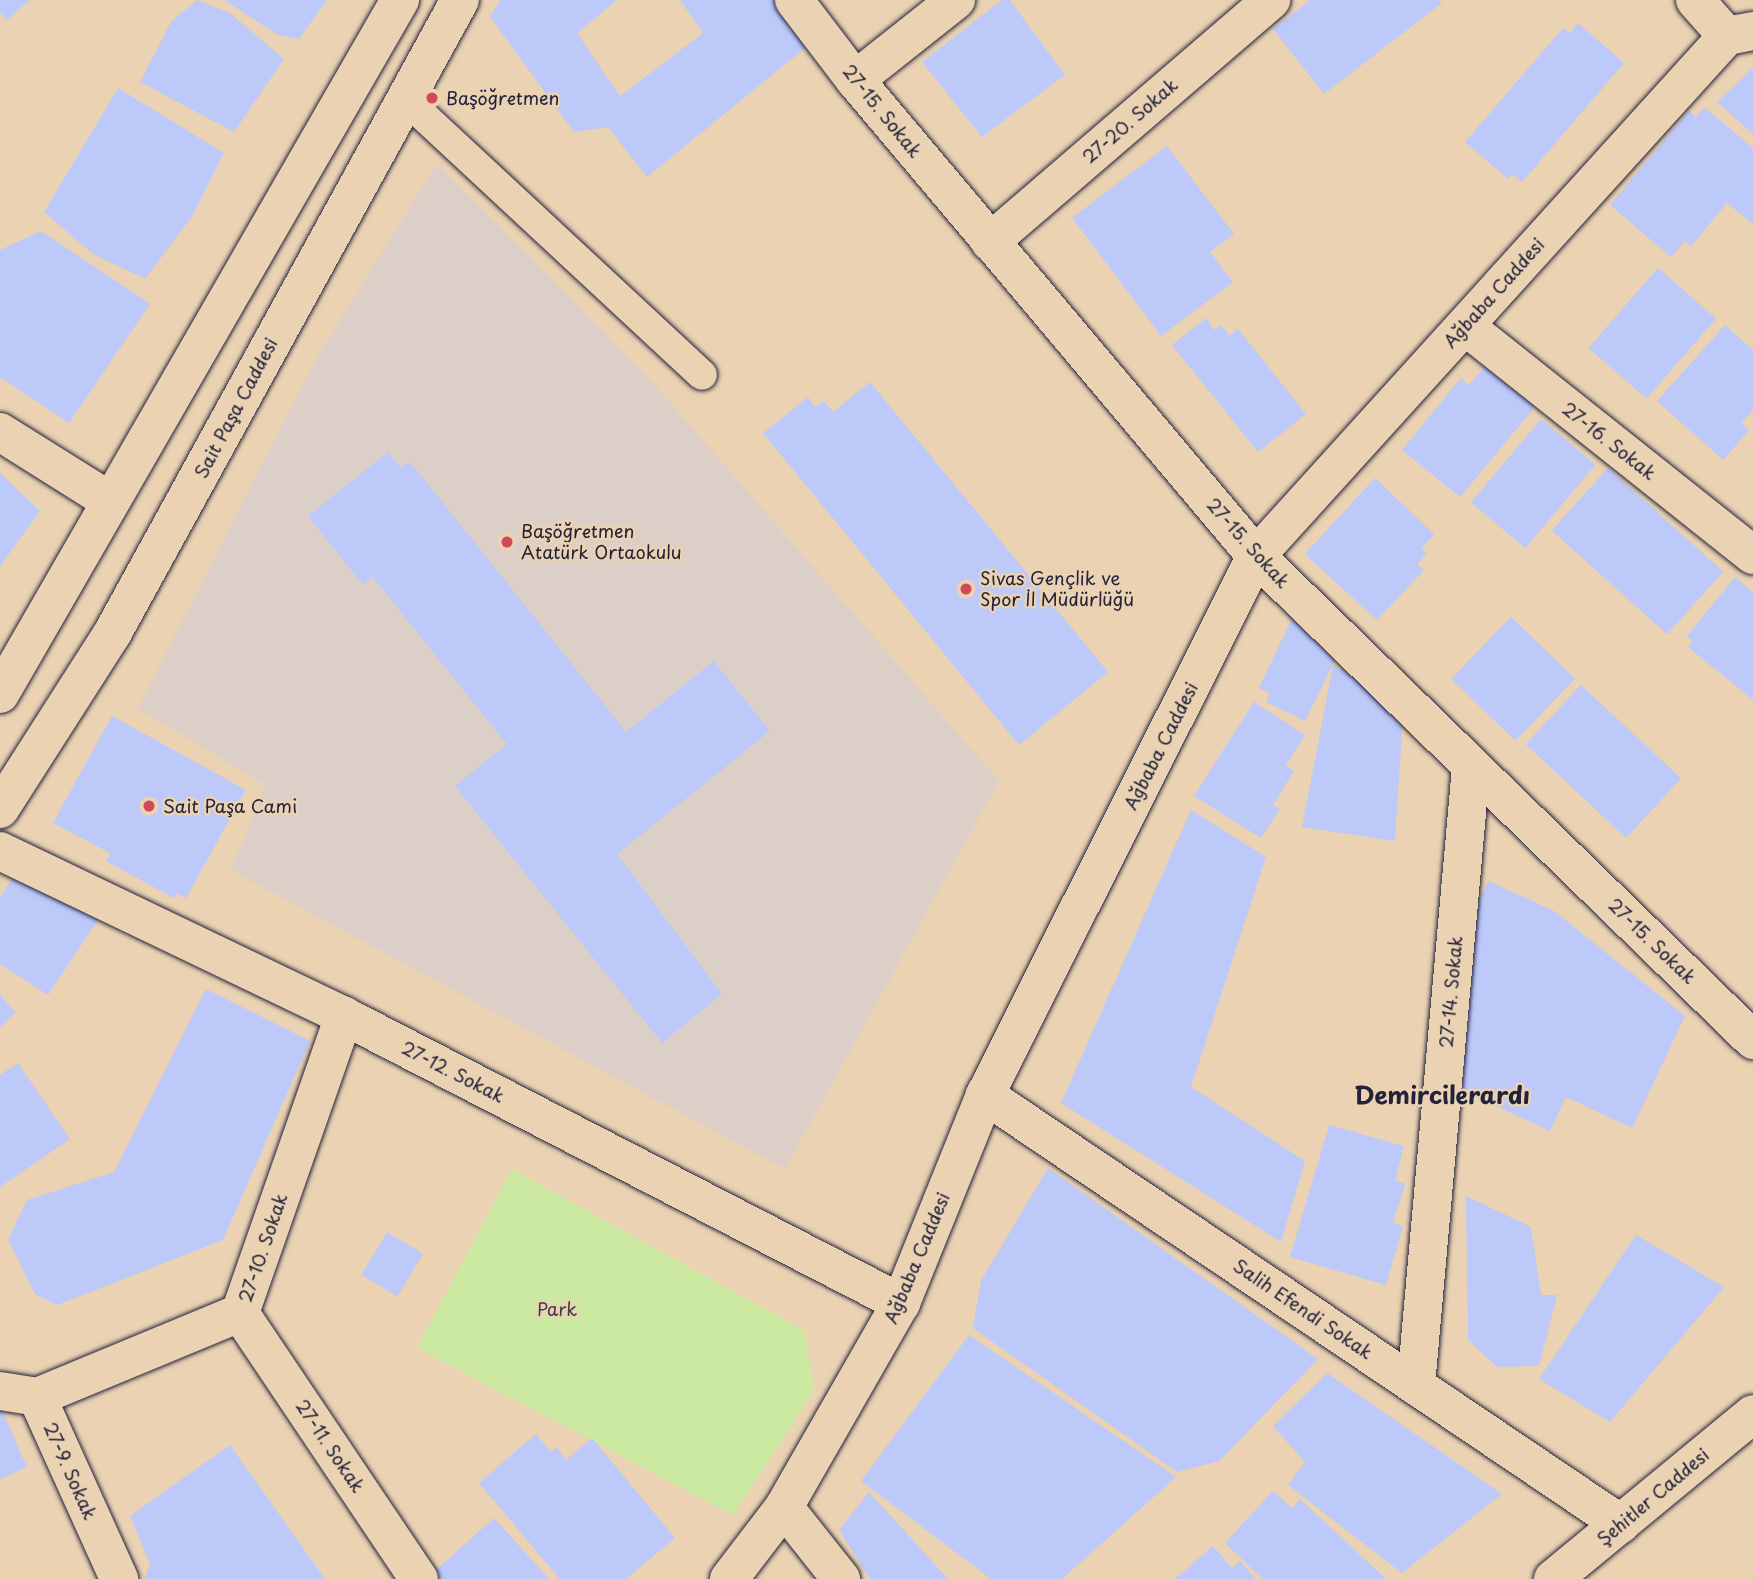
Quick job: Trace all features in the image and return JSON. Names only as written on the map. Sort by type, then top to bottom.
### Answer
[{"type":"street","points":[[0,694],[400,0]]},
{"type":"street","name":"Sait Paşa Caddesi","points":[[0,809],[112,634],[403,97],[460,0]]},
{"type":"street","name":"27-15. Sokak","points":[[794,0],[855,80],[1256,556],[1753,1040]]},
{"type":"street","points":[[855,80],[956,0]]},
{"type":"street","name":"27-20. Sokak","points":[[990,242],[1271,0]]},
{"type":"street","points":[[1695,0],[1740,33]]},
{"type":"street","name":"Ağbaba Caddesi","points":[[729,1579],[784,1507],[901,1303],[985,1095],[1256,556],[1465,326],[1740,33]]},
{"type":"street","name":"27-16. Sokak","points":[[1465,326],[1752,550]]},
{"type":"street","points":[[0,432],[110,501]]},
{"type":"street","name":"27-14. Sokak","points":[[1416,1385],[1471,767]]},
{"type":"street","name":"27-12. Sokak","points":[[0,851],[344,1016],[901,1303]]},
{"type":"street","name":"27-10. Sokak","points":[[37,1397],[240,1313],[344,1016]]},
{"type":"street","name":"Salih Efendi Sokak","points":[[985,1095],[1621,1524]]},
{"type":"street","name":"27-11. Sokak","points":[[240,1313],[419,1579]]},
{"type":"street","points":[[0,1391],[37,1397]]},
{"type":"street","name":"27-9. Sokak","points":[[37,1397],[119,1579]]},
{"type":"street","name":"Şehitler Caddesi","points":[[1553,1579],[1753,1414]]},
{"type":"street","points":[[784,1507],[841,1579]]},
{"type":"lane","points":[[403,97],[702,375]]},
{"type":"shaded area","name":"Başöğretmen Atatürk Ortaokulu","points":[[437,164],[648,377],[999,781],[785,1169],[231,870],[265,785],[138,708],[317,357]]},
{"type":"green space","name":"Park","points":[[512,1169],[805,1331],[814,1391],[733,1515],[417,1348]]},
{"type":"building","points":[[0,0],[30,0],[7,20],[0,13]]},
{"type":"building","points":[[197,0],[230,13],[284,59],[234,132],[140,82],[171,22]]},
{"type":"building","points":[[224,0],[327,0],[299,39],[278,35]]},
{"type":"building","points":[[500,0],[617,0],[577,33],[620,96],[703,33],[680,0],[781,0],[815,40],[647,177],[608,127],[574,132],[490,17]]},
{"type":"building","points":[[1002,0],[1010,0],[1065,75],[982,137],[922,62]]},
{"type":"building","points":[[1310,0],[1439,0],[1442,3],[1324,94],[1273,29]]},
{"type":"building","points":[[1578,23],[1624,63],[1522,182],[1512,174],[1508,179],[1465,142],[1563,28],[1570,33]]},
{"type":"building","points":[[1753,68],[1753,134],[1717,102]]},
{"type":"building","points":[[118,88],[224,153],[193,215],[145,279],[93,254],[44,212]]},
{"type":"building","points":[[1704,107],[1753,148],[1753,224],[1727,203],[1691,246],[1685,241],[1671,257],[1610,205],[1689,111],[1696,117]]},
{"type":"building","points":[[1167,146],[1234,234],[1210,252],[1233,282],[1161,336],[1072,218]]},
{"type":"building","points":[[41,231],[150,304],[69,423],[0,377],[0,250]]},
{"type":"building","points":[[1658,268],[1716,319],[1647,399],[1588,348]]},
{"type":"building","points":[[1206,318],[1214,330],[1221,325],[1230,336],[1238,329],[1306,414],[1258,452],[1172,345]]},
{"type":"building","points":[[1725,325],[1753,350],[1753,410],[1741,423],[1749,430],[1723,460],[1657,401]]},
{"type":"building","points":[[1485,366],[1535,407],[1460,497],[1402,450],[1461,378],[1469,385]]},
{"type":"building","name":"Sivas Gençlik ve Spor İl Müdürlüğü","points":[[870,382],[1108,672],[1019,745],[763,433],[808,397],[815,407],[824,401],[833,412]]},
{"type":"building","points":[[1541,419],[1595,465],[1525,548],[1471,502]]},
{"type":"building","name":"Başöğretmen Atatürk Ortaokulu","points":[[388,452],[401,468],[410,462],[626,732],[714,661],[770,731],[617,854],[722,994],[662,1043],[455,786],[507,744],[372,576],[363,585],[308,516]]},
{"type":"building","points":[[1608,468],[1723,572],[1667,634],[1552,530]]},
{"type":"building","points":[[0,473],[40,511],[0,566]]},
{"type":"building","points":[[1375,478],[1434,534],[1422,548],[1427,553],[1417,564],[1424,570],[1377,620],[1305,554]]},
{"type":"building","points":[[1735,577],[1753,592],[1753,700],[1688,647],[1693,641],[1687,636]]},
{"type":"building","points":[[1511,617],[1575,679],[1515,741],[1451,679]]},
{"type":"building","points":[[1291,620],[1327,637],[1338,654],[1305,721],[1266,702],[1270,693],[1259,688]]},
{"type":"building","points":[[1333,666],[1381,682],[1403,716],[1395,841],[1302,827]]},
{"type":"building","points":[[1581,685],[1681,778],[1626,838],[1526,744]]},
{"type":"building","points":[[1254,702],[1305,735],[1286,765],[1294,771],[1273,805],[1280,809],[1261,838],[1194,796]]},
{"type":"building","name":"Sait Paşa Cami","points":[[112,716],[246,790],[186,898],[177,893],[174,898],[106,861],[110,853],[53,823]]},
{"type":"building","points":[[1191,810],[1266,857],[1191,1087],[1305,1161],[1281,1242],[1061,1103]]},
{"type":"building","points":[[17,872],[100,917],[48,995],[0,964],[0,897]]},
{"type":"building","points":[[1488,881],[1554,911],[1685,1016],[1632,1128],[1566,1097],[1550,1131],[1451,1085],[1462,935]]},
{"type":"building","points":[[206,989],[310,1041],[223,1240],[57,1305],[35,1294],[8,1239],[27,1200],[114,1172]]},
{"type":"building","points":[[0,995],[16,1013],[0,1027]]},
{"type":"building","points":[[18,1063],[70,1139],[0,1187],[0,1075]]},
{"type":"building","points":[[1329,1125],[1404,1146],[1395,1180],[1405,1184],[1393,1223],[1403,1226],[1386,1285],[1290,1257]]},
{"type":"building","points":[[1048,1168],[1318,1359],[1219,1461],[1177,1472],[973,1328],[981,1281]]},
{"type":"building","points":[[1466,1196],[1531,1227],[1541,1295],[1557,1295],[1539,1366],[1497,1367],[1468,1340]]},
{"type":"building","points":[[387,1232],[423,1254],[397,1296],[361,1275]]},
{"type":"building","points":[[1636,1235],[1724,1287],[1610,1422],[1539,1379]]},
{"type":"building","points":[[969,1335],[1176,1477],[1062,1579],[991,1579],[861,1481]]},
{"type":"building","points":[[1327,1373],[1502,1494],[1402,1573],[1288,1485],[1305,1462],[1273,1426]]},
{"type":"building","points":[[0,1406],[27,1467],[0,1479]]},
{"type":"building","points":[[536,1434],[551,1452],[556,1447],[566,1460],[592,1438],[675,1538],[626,1579],[560,1579],[479,1483]]},
{"type":"building","points":[[230,1445],[325,1579],[145,1579],[150,1564],[130,1516]]},
{"type":"building","points":[[1273,1491],[1292,1508],[1300,1499],[1386,1579],[1263,1579],[1225,1543]]},
{"type":"building","points":[[869,1492],[948,1579],[870,1579],[839,1530]]},
{"type":"building","points":[[494,1518],[549,1579],[443,1579],[435,1571]]},
{"type":"building","points":[[1213,1546],[1232,1568],[1240,1561],[1256,1579],[1175,1579]]},
{"type":"place","name":"Başöğretmen","points":[[432,98]]},
{"type":"place","name":"Başöğretmen Atatürk Ortaokulu","points":[[507,542]]},
{"type":"place","name":"Sivas Gençlik ve Spor İl Müdürlüğü","points":[[966,589]]},
{"type":"place","name":"Sait Paşa Cami","points":[[149,806]]},
{"type":"district","name":"Demircilerardı","points":[[1442,1095]]}]
